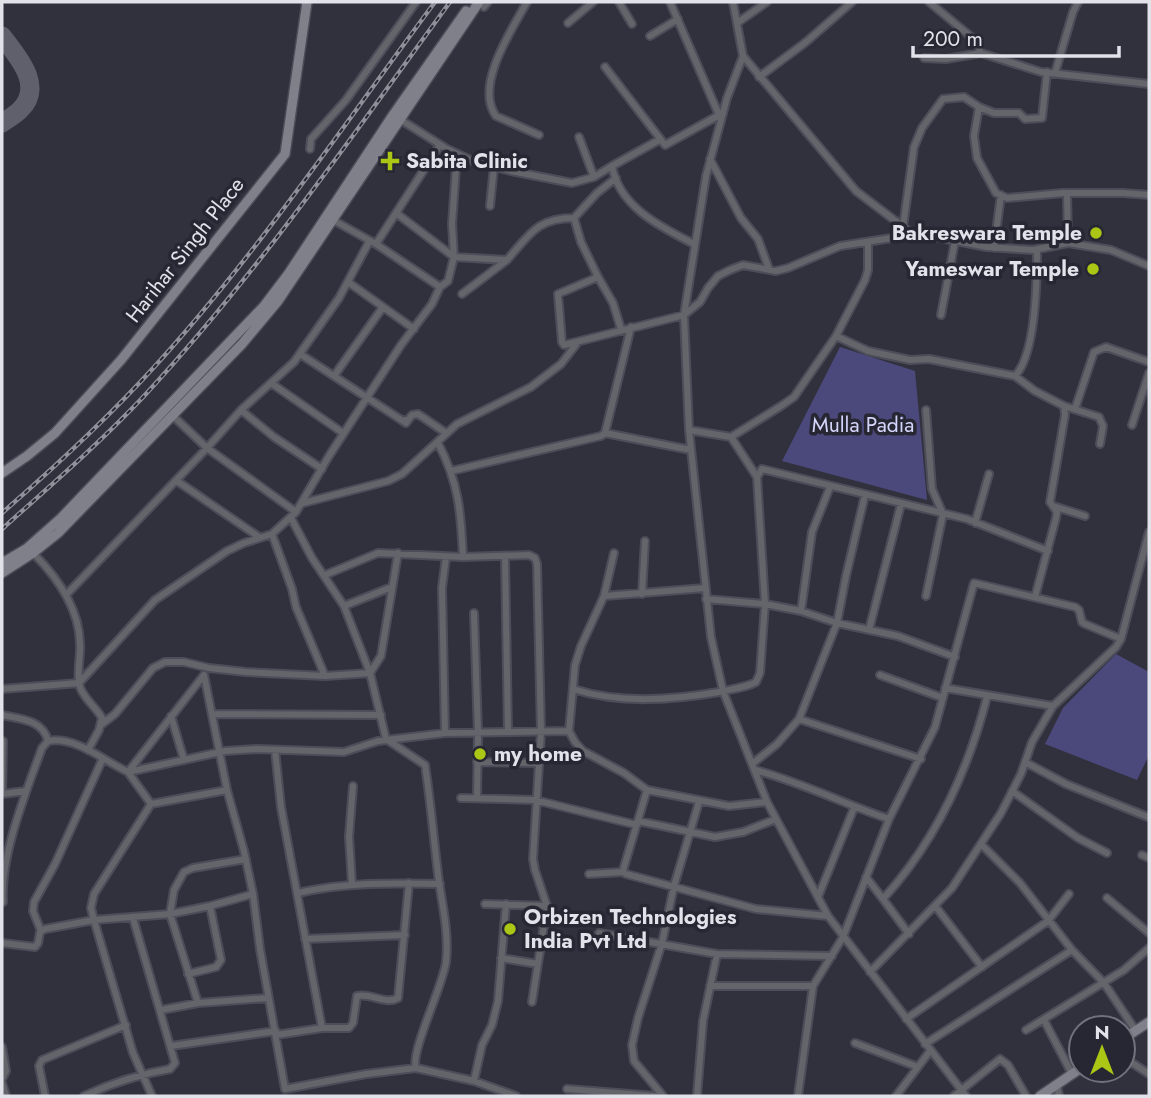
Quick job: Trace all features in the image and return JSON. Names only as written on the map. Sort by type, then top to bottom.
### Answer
[{"type":"street","name":"Harihar Singh Place","points":[[2,473],[55,433],[121,360],[285,153],[307,2]]},
{"type":"street","points":[[310,149],[311,139],[346,100],[416,2]]},
{"type":"street","points":[[2,563],[26,549],[61,518],[264,306],[472,2]]},
{"type":"street","points":[[527,2],[507,38],[489,81],[491,110],[496,116],[539,135]]},
{"type":"street","points":[[568,23],[593,2]]},
{"type":"street","points":[[619,2],[632,24]]},
{"type":"street","points":[[670,2],[721,114]]},
{"type":"street","points":[[733,2],[743,56],[759,77],[856,191],[910,232],[994,248],[1037,249],[1068,243],[1111,250],[1149,266]]},
{"type":"street","points":[[737,23],[767,2]]},
{"type":"street","points":[[759,77],[852,2]]},
{"type":"street","points":[[929,2],[975,40],[981,53]]},
{"type":"street","points":[[1055,73],[1078,2]]},
{"type":"street","points":[[2,573],[33,553],[85,508],[242,344],[271,310],[483,4]]},
{"type":"street","points":[[650,36],[678,19]]},
{"type":"street","points":[[924,58],[946,59],[981,53],[1047,72],[1149,84]]},
{"type":"street","points":[[743,56],[721,114],[710,159],[684,315],[689,430],[706,599],[723,691],[767,802],[828,916],[964,1094]]},
{"type":"street","points":[[605,67],[665,145],[721,114]]},
{"type":"street","points":[[903,227],[911,161],[922,128],[943,99],[964,97],[994,113],[1019,113],[1024,119],[1042,118],[1047,72]]},
{"type":"street","points":[[979,107],[974,136],[977,158],[996,193],[1007,198],[1067,193],[1149,195]]},
{"type":"street","points":[[401,120],[440,145],[475,162],[572,183],[594,177],[659,140]]},
{"type":"street","points":[[579,137],[594,177]]},
{"type":"street","points":[[66,595],[177,481],[241,410],[294,362],[440,145]]},
{"type":"street","points":[[2,689],[79,683],[155,600],[227,551],[272,534],[291,518],[401,345],[432,304],[440,287],[448,281],[454,257],[452,223],[457,153]]},
{"type":"street","points":[[710,159],[730,198],[758,239],[769,270]]},
{"type":"street","points":[[490,206],[494,166]]},
{"type":"street","points":[[612,166],[624,195],[655,224],[694,244]]},
{"type":"street","points":[[462,294],[507,260],[535,229],[552,218],[574,218],[616,178]]},
{"type":"street","points":[[1067,193],[1068,243]]},
{"type":"street","points":[[994,248],[1001,195]]},
{"type":"street","points":[[396,213],[454,257],[507,260]]},
{"type":"street","points":[[574,218],[581,242],[612,303],[621,329]]},
{"type":"street","points":[[333,220],[440,287]]},
{"type":"street","points":[[597,277],[558,294],[564,345],[684,315],[700,302],[718,276],[743,265],[769,270],[788,268],[840,246],[868,243],[910,232]]},
{"type":"street","points":[[941,315],[955,241]]},
{"type":"street","points":[[689,430],[731,437],[794,397],[836,336],[865,279],[868,270],[868,243]]},
{"type":"street","points":[[1015,376],[1022,363],[1032,329],[1037,249]]},
{"type":"street","points":[[348,282],[414,329]]},
{"type":"street","points":[[334,376],[383,307]]},
{"type":"street","points":[[451,471],[605,433],[631,327]]},
{"type":"street","points":[[836,336],[868,351],[910,360],[929,359],[1015,376],[1035,391],[1099,417],[1103,426],[1100,444]]},
{"type":"street","points":[[303,503],[388,481],[402,474],[457,424],[531,387],[561,364],[578,342]]},
{"type":"street","points":[[1075,409],[1094,352],[1107,347],[1149,362]]},
{"type":"street","points":[[300,354],[406,421],[412,415],[418,414],[446,433]]},
{"type":"street","points":[[1132,425],[1149,373]]},
{"type":"street","points":[[271,383],[344,433]]},
{"type":"street","points":[[1035,597],[1057,512],[1051,506],[1051,498],[1065,415],[1064,405]]},
{"type":"street","points":[[241,410],[274,437],[322,469]]},
{"type":"street","points":[[926,410],[932,489],[943,514],[926,596]]},
{"type":"street","points":[[172,415],[207,448],[296,512]]},
{"type":"street","points":[[605,433],[691,450]]},
{"type":"street","points":[[731,437],[757,477]]},
{"type":"street","points":[[438,443],[451,471],[461,508],[463,558]]},
{"type":"street","points":[[573,689],[604,697],[668,698],[723,691],[750,685],[759,678],[765,604],[757,477],[759,471],[768,470],[943,514],[975,523],[1048,551]]},
{"type":"street","points":[[975,523],[989,474]]},
{"type":"street","points":[[177,481],[259,537]]},
{"type":"street","points":[[801,611],[812,532],[830,487]]},
{"type":"street","points":[[753,767],[799,719],[837,623],[865,495]]},
{"type":"street","points":[[869,630],[901,504]]},
{"type":"street","points":[[1051,506],[1085,516]]},
{"type":"street","points":[[291,518],[312,558],[344,606],[370,673],[386,739],[425,765],[445,918],[446,962],[429,1021],[417,1049],[416,1068]]},
{"type":"street","points":[[870,972],[952,888],[982,845],[1012,791],[1032,742],[1053,706],[1109,655],[1121,639],[1149,532]]},
{"type":"street","points":[[272,534],[296,607],[325,676]]},
{"type":"street","points":[[642,594],[645,541]]},
{"type":"street","points":[[33,553],[66,595],[78,626],[79,683],[82,693],[97,709],[102,724]]},
{"type":"street","points":[[325,575],[378,553],[463,558],[529,555],[537,564],[541,732],[533,859],[547,906],[532,1002]]},
{"type":"street","points":[[370,673],[381,656],[398,553]]},
{"type":"street","points":[[614,553],[604,596],[577,656],[569,731],[575,743],[583,751],[624,773],[647,790],[729,806],[767,802]]},
{"type":"street","points":[[445,733],[442,588],[446,557]]},
{"type":"street","points":[[505,557],[508,732]]},
{"type":"street","points":[[798,1096],[813,986],[844,937],[889,819],[935,727],[974,583],[1075,607],[1079,610],[1082,622],[1121,639]]},
{"type":"street","points":[[344,606],[392,587]]},
{"type":"street","points":[[604,596],[705,588]]},
{"type":"street","points":[[706,599],[765,604],[801,611],[837,623],[898,636],[955,657]]},
{"type":"street","points":[[474,613],[477,798]]},
{"type":"street","points":[[88,750],[102,724],[115,714],[158,664],[184,662],[209,668],[325,676],[370,673]]},
{"type":"street","points":[[128,772],[209,668]]},
{"type":"street","points":[[204,675],[227,790],[253,894],[285,1089],[416,1068],[474,1081],[516,1096]]},
{"type":"street","points":[[880,675],[943,698]]},
{"type":"street","points":[[946,688],[1053,706]]},
{"type":"street","points":[[883,899],[926,843],[953,797],[972,751],[987,696]]},
{"type":"street","points":[[213,714],[381,715]]},
{"type":"street","points":[[2,715],[36,723],[43,728],[48,741]]},
{"type":"street","points":[[171,716],[184,760]]},
{"type":"street","points":[[799,719],[921,759]]},
{"type":"street","points":[[128,772],[221,752],[257,749],[344,752],[386,739],[445,733],[569,731]]},
{"type":"street","points":[[3,902],[2,883],[26,791],[42,748],[48,741],[58,740],[88,750],[128,772],[151,804]]},
{"type":"street","points":[[3,741],[2,794],[26,791]]},
{"type":"street","points":[[275,750],[281,807],[321,1028]]},
{"type":"street","points":[[2,943],[35,947],[41,930],[33,911],[34,902],[55,864],[103,758]]},
{"type":"street","points":[[477,762],[539,763]]},
{"type":"street","points":[[1025,762],[1066,784],[1147,817]]},
{"type":"street","points":[[753,767],[889,819]]},
{"type":"street","points":[[352,883],[349,837],[353,786]]},
{"type":"street","points":[[152,1096],[133,1053],[94,920],[91,908],[94,894],[151,804],[227,790]]},
{"type":"street","points":[[623,872],[647,790]]},
{"type":"street","points":[[1012,791],[1078,838],[1107,853]]},
{"type":"street","points":[[461,798],[535,800],[715,837],[726,836],[776,819]]},
{"type":"street","points":[[663,1096],[639,1068],[631,1051],[699,802]]},
{"type":"street","points":[[818,897],[855,808]]},
{"type":"street","points":[[982,845],[1020,883],[1072,950],[1104,984],[1124,1014]]},
{"type":"street","points":[[198,1003],[170,914],[174,890],[184,872],[193,868],[246,859]]},
{"type":"street","points":[[589,874],[623,872],[756,909],[828,916]]},
{"type":"street","points":[[866,877],[909,934]]},
{"type":"street","points":[[298,893],[352,883],[440,884]]},
{"type":"street","points":[[171,1046],[321,1028],[344,1029],[352,1026],[357,996],[369,995],[390,1001],[398,998],[409,883]]},
{"type":"street","points":[[41,930],[94,920],[170,914],[253,894]]},
{"type":"street","points":[[906,1019],[1048,921],[1069,894]]},
{"type":"street","points":[[1107,898],[1149,933]]},
{"type":"street","points":[[485,904],[547,906]]},
{"type":"street","points":[[474,1081],[482,1045],[492,1025],[498,1001],[506,904]]},
{"type":"street","points":[[188,974],[216,967],[221,960],[209,906]]},
{"type":"street","points":[[936,907],[982,967]]},
{"type":"street","points":[[84,1096],[107,1085],[174,1067],[171,1046],[133,918]]},
{"type":"street","points":[[599,933],[717,954],[832,956]]},
{"type":"street","points":[[305,939],[405,935]]},
{"type":"street","points":[[1026,1030],[1104,984],[1139,959],[1149,948]]},
{"type":"street","points":[[925,1044],[1072,950]]},
{"type":"street","points":[[697,1096],[704,1021],[717,954]]},
{"type":"street","points":[[501,958],[538,964]]},
{"type":"street","points":[[710,986],[813,986]]},
{"type":"street","points":[[161,1010],[198,1003],[268,998]]},
{"type":"street","points":[[1044,1020],[1067,1064]]},
{"type":"street","points":[[45,1096],[39,1066],[42,1060],[126,1025]]},
{"type":"street","points":[[855,1044],[918,1067]]},
{"type":"street","points":[[2,1047],[6,1071],[2,1081],[6,1096]]},
{"type":"street","points":[[896,1096],[930,1051]]},
{"type":"street","points":[[954,1096],[964,1094],[1000,1059],[1008,1065],[1026,1096]]},
{"type":"street","points":[[1040,1096],[1067,1078]]},
{"type":"street","points":[[1057,1085],[1059,1096]]},
{"type":"street","points":[[567,1089],[655,1096]]},
{"type":"green space","name":"Mulla Padia","points":[[840,347],[915,371],[927,500],[782,461]]},
{"type":"green space","points":[[1116,654],[1149,672],[1149,755],[1137,780],[1045,744],[1063,708]]},
{"type":"taxiway","points":[[2,36],[21,62],[30,91],[20,110],[2,123]]},
{"type":"railway","points":[[2,513],[100,423],[138,385],[193,322],[300,187],[435,2]]},
{"type":"railway","points":[[2,529],[111,430],[187,349],[303,203],[450,2]]},
{"type":"place","name":"Sabita Clinic","points":[[390,161]]},
{"type":"place","name":"Bakreswara Temple","points":[[1096,233]]},
{"type":"place","name":"Yameswar Temple","points":[[1093,269]]},
{"type":"place","name":"my home","points":[[480,754]]},
{"type":"place","name":"Orbizen Technologies India Pvt Ltd","points":[[510,929]]}]
